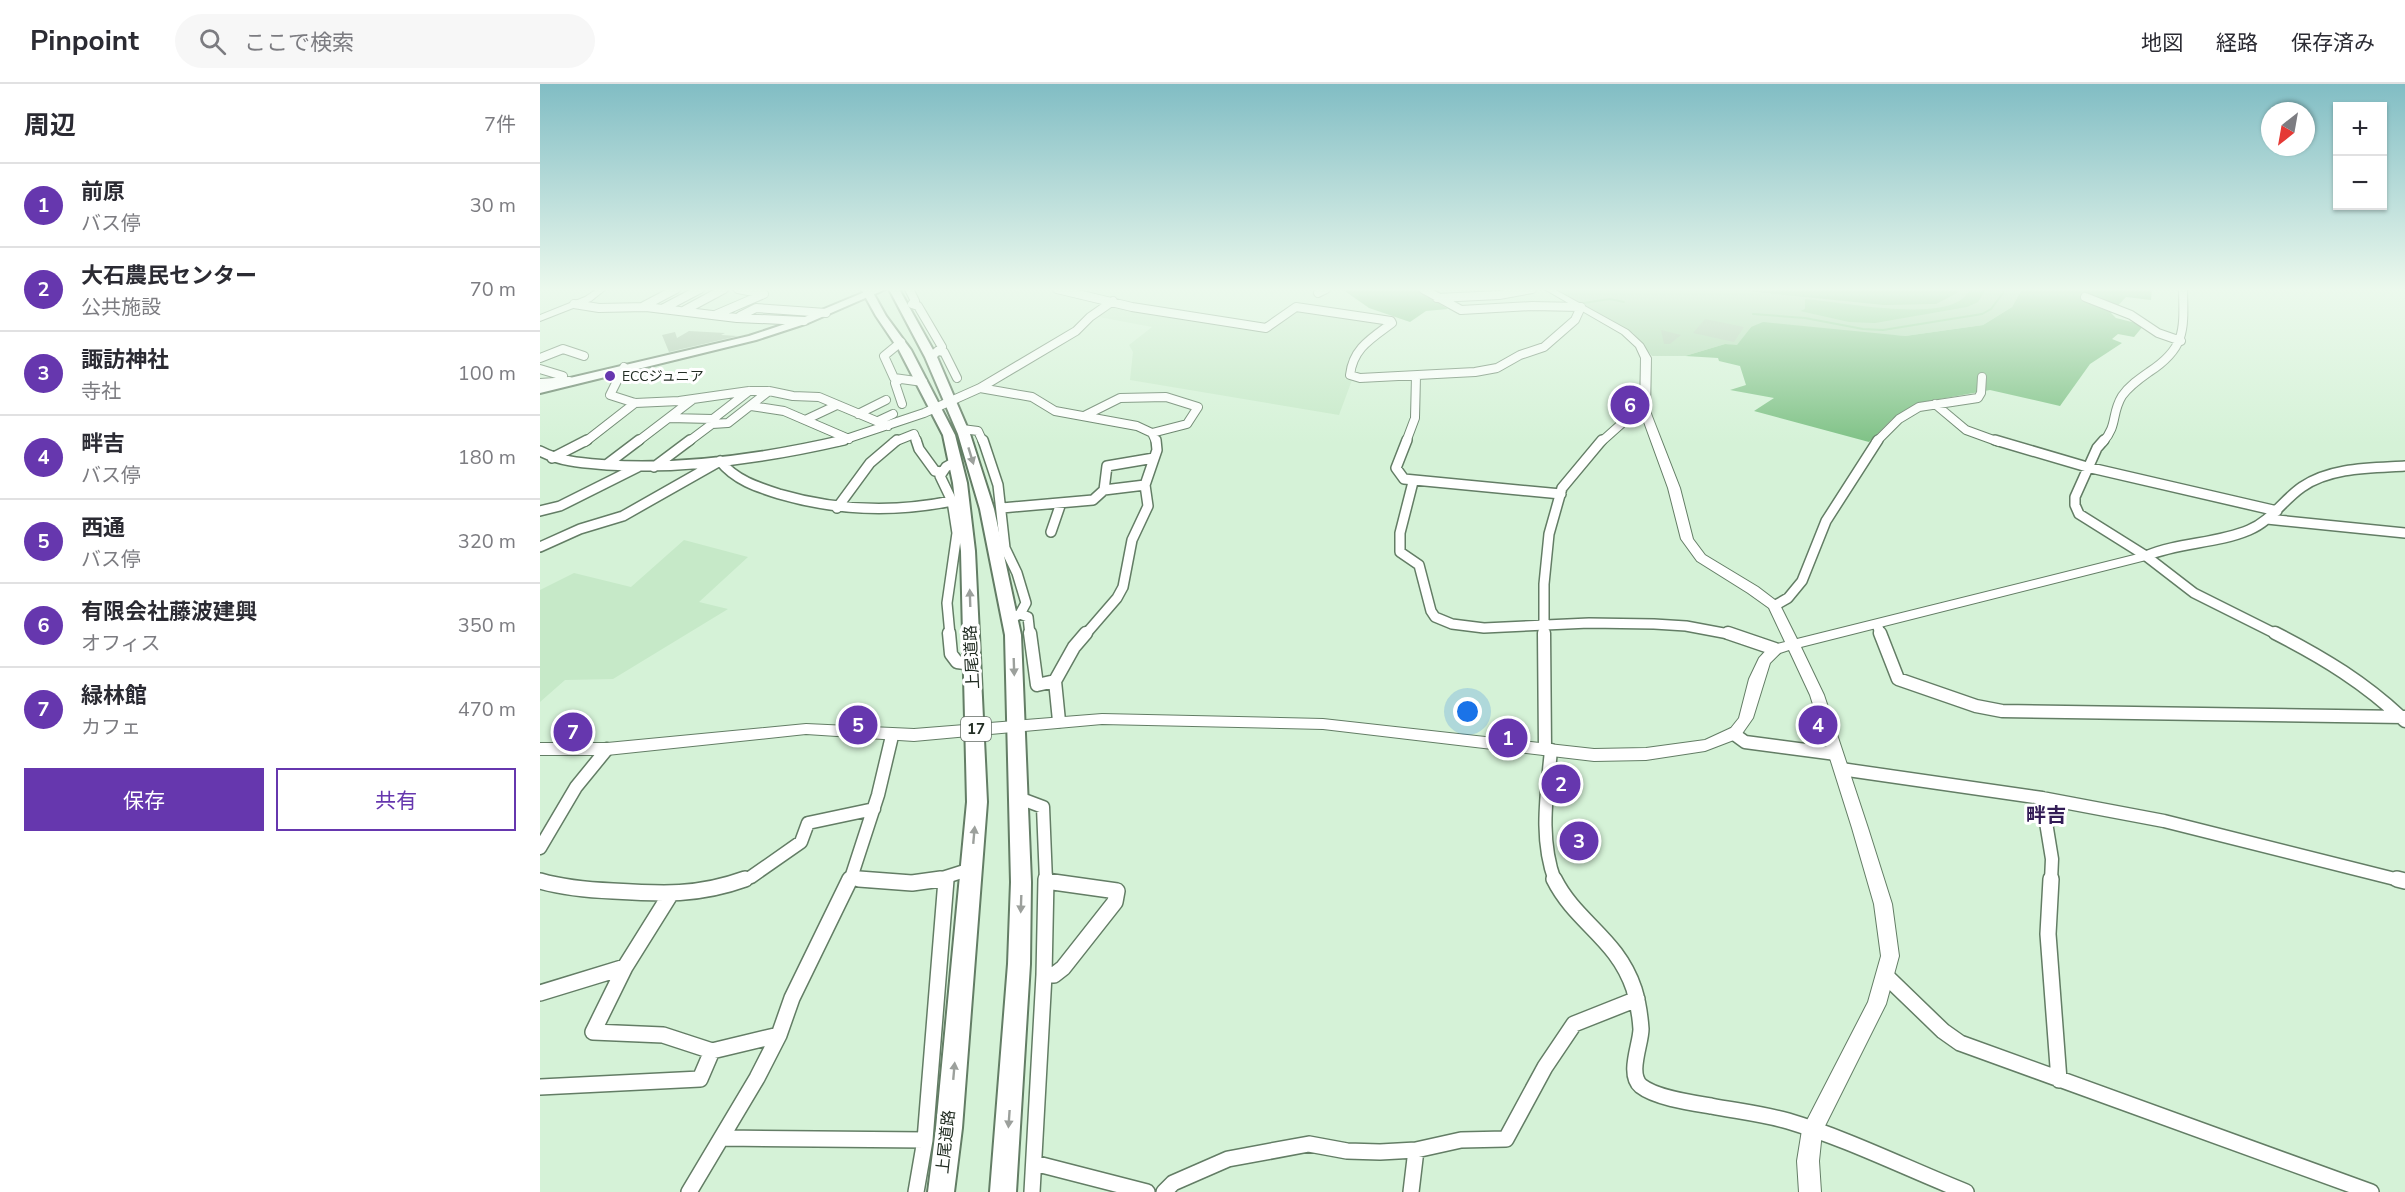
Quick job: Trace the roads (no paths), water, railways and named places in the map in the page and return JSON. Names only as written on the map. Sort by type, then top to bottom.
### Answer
[{"type":"main road","points":[[540,389],[565,380],[740,341]]},
{"type":"main road","name":"上尾道路","points":[[928,341],[935,354],[949,435],[948,467],[960,483],[968,551],[976,730],[977,802],[941,1192]]},
{"type":"main road","name":"上尾道路","points":[[901,342],[923,382],[944,404],[962,429],[987,509],[1015,616],[1021,882],[1019,964],[1003,1192]]},
{"type":"street","points":[[540,451],[553,458],[638,467],[687,466],[792,452],[849,439],[944,404],[980,388],[1061,341]]},
{"type":"street","points":[[1369,341],[1354,355],[1350,375],[1360,378],[1475,372],[1503,366],[1520,355],[1544,347],[1551,341]]},
{"type":"street","points":[[1634,341],[1646,358],[1645,411],[1674,488],[1687,539],[1701,558],[1753,590],[1774,606],[1783,647],[1817,695],[1876,880],[1886,921],[1890,956],[1886,976],[1877,1004],[1812,1130],[1807,1168],[1810,1192]]},
{"type":"street","points":[[2181,341],[2162,364],[2130,384],[2113,412],[2112,432],[2097,448],[2075,497],[2075,506],[2079,514],[2146,556],[2194,593],[2316,654],[2375,693],[2404,718]]},
{"type":"street","points":[[901,342],[884,356],[894,378],[923,382]]},
{"type":"street","points":[[540,358],[563,349],[584,356]]},
{"type":"street","points":[[935,354],[944,352],[957,378]]},
{"type":"street","points":[[624,367],[610,395],[635,403],[769,391],[793,396],[819,397],[888,426]]},
{"type":"street","points":[[540,369],[562,376],[565,380]]},
{"type":"street","points":[[1416,376],[1415,418],[1396,468],[1404,479],[1413,482],[1458,483],[1560,495]]},
{"type":"street","points":[[1774,606],[1788,598],[1802,581],[1826,521],[1853,482],[1875,443],[1899,419],[1919,407],[1978,398],[1982,376]]},
{"type":"street","points":[[540,383],[565,380]]},
{"type":"street","points":[[899,380],[895,383],[902,404]]},
{"type":"street","points":[[980,388],[1032,398],[1055,411],[1137,426],[1152,433],[1187,424],[1198,406],[1166,397],[1120,398],[1084,416]]},
{"type":"street","points":[[669,418],[713,419],[749,391]]},
{"type":"street","points":[[654,467],[712,424],[728,423],[769,391]]},
{"type":"street","points":[[606,465],[694,399]]},
{"type":"street","points":[[858,414],[886,400]]},
{"type":"street","points":[[540,464],[589,438],[635,403]]},
{"type":"street","points":[[1935,404],[1966,430],[2087,467],[2277,511]]},
{"type":"street","points":[[751,405],[784,411],[849,439]]},
{"type":"street","points":[[805,420],[837,405]]},
{"type":"street","points":[[1645,411],[1629,417],[1608,434],[1564,483],[1547,549],[1544,584],[1548,749],[1544,829],[1547,853],[1555,880],[1564,897],[1578,914],[1610,943],[1628,968],[1641,1016],[1637,1062],[1637,1079],[1640,1085],[1650,1091],[1670,1096],[1786,1121],[1966,1192]]},
{"type":"street","points":[[878,421],[893,414]]},
{"type":"street","points":[[962,429],[973,429],[981,435],[998,485],[1005,548],[1024,591],[1026,603],[1015,616]]},
{"type":"street","points":[[1059,721],[1055,681],[1074,647],[1117,598],[1123,587],[1132,540],[1148,506],[1146,485],[1157,445],[1152,433]]},
{"type":"street","points":[[837,508],[873,459],[904,436],[914,434],[924,458],[935,471],[948,467]]},
{"type":"street","points":[[1002,508],[1094,500],[1104,490],[1107,466],[1154,459]]},
{"type":"street","points":[[720,461],[734,476],[745,482],[837,508],[921,509],[952,501]]},
{"type":"street","points":[[540,547],[580,529],[623,516],[720,461]]},
{"type":"street","points":[[540,749],[607,748],[806,729],[892,736],[1059,721],[1184,720],[1323,724],[1619,757],[1645,755],[1709,744],[1734,734],[1747,718],[1766,659],[1783,647],[2146,556],[2160,550],[2246,531],[2267,519],[2297,491],[2321,477],[2405,466]]},
{"type":"street","points":[[540,511],[560,506],[638,467]]},
{"type":"street","points":[[948,467],[940,476],[952,501],[957,533],[947,603],[951,654],[957,662],[972,664]]},
{"type":"street","points":[[1413,482],[1398,544],[1400,552],[1418,564],[1424,576],[1430,611],[1435,618],[1450,624],[1468,626],[1597,622],[1698,627],[1783,647]]},
{"type":"street","points":[[1104,490],[1146,485]]},
{"type":"street","points":[[1051,532],[1061,503]]},
{"type":"street","points":[[2267,519],[2405,532]]},
{"type":"street","points":[[1015,616],[1028,616],[1037,685],[1055,681]]},
{"type":"street","points":[[1877,625],[1898,679],[1976,706],[2002,711],[2404,718]]},
{"type":"street","points":[[1734,734],[1745,742],[1838,761],[2200,829],[2405,881]]},
{"type":"street","points":[[689,1192],[723,1138],[779,1035],[792,998],[851,878],[874,809],[892,736]]},
{"type":"street","points":[[540,848],[576,787],[607,748]]},
{"type":"street","points":[[1020,798],[1043,807],[1046,880],[1044,975],[1032,1192]]},
{"type":"street","points":[[2042,798],[2052,859],[2048,934],[2059,1080]]},
{"type":"street","points":[[540,881],[563,888],[670,895],[726,886],[751,877],[801,842],[808,824],[815,820],[874,809]]},
{"type":"street","points":[[851,878],[902,884],[946,880],[971,870]]},
{"type":"street","points":[[915,1192],[925,1140],[946,880]]},
{"type":"street","points":[[1044,975],[1054,975],[1062,968],[1115,902],[1117,891],[1046,880]]},
{"type":"street","points":[[670,895],[625,967],[593,1032],[663,1035],[712,1051],[779,1035]]},
{"type":"street","points":[[540,993],[625,967]]},
{"type":"street","points":[[1886,976],[1943,1031],[1960,1043],[2371,1192]]},
{"type":"street","points":[[1164,1192],[1173,1183],[1228,1159],[1309,1144],[1347,1151],[1380,1152],[1416,1150],[1461,1140],[1506,1138],[1545,1067],[1575,1024],[1637,999]]},
{"type":"street","points":[[540,1087],[700,1079],[712,1051]]},
{"type":"street","points":[[723,1138],[925,1140]]},
{"type":"street","points":[[1411,1192],[1416,1150]]},
{"type":"street","points":[[1034,1163],[1147,1192]]},
{"type":"place","name":"ECCジュニア","points":[[610,376]]},
{"type":"place","name":"有限会社藤波建興","points":[[1630,405]]},
{"type":"place","name":"西通","points":[[858,725]]},
{"type":"place","name":"畔吉","points":[[1818,725]]},
{"type":"place","name":"緑林館","points":[[573,732]]},
{"type":"place","name":"前原","points":[[1508,738]]},
{"type":"place","name":"大石農民センター","points":[[1561,784]]},
{"type":"place","name":"諏訪神社","points":[[1579,841]]},
{"type":"district","name":"畔吉","points":[[2046,815]]}]
